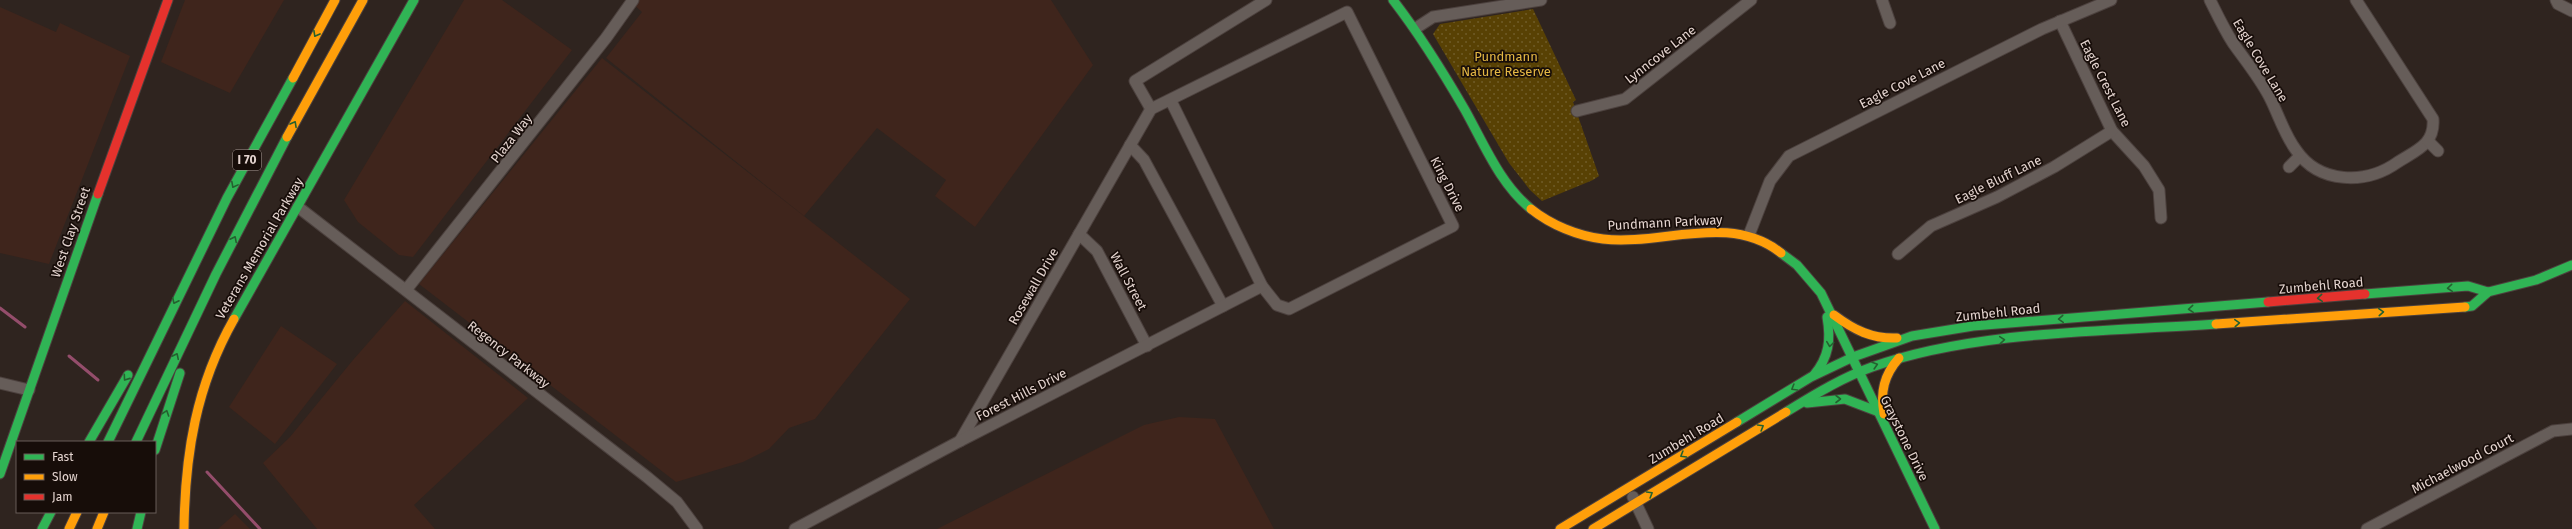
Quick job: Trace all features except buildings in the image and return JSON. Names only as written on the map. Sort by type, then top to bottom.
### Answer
[{"type":"main road","name":"West Clay Street","points":[[0,474],[46,335],[134,88],[168,0]]},
{"type":"main road","name":"I 70","points":[[108,441],[165,323],[252,150],[335,0]]},
{"type":"main road","name":"I 70","points":[[136,441],[216,274],[279,152],[364,0]]},
{"type":"main road","name":"Veterans Memorial Parkway","points":[[184,529],[184,483],[199,397],[218,347],[414,0]]},
{"type":"main road","name":"Pundmann Parkway","points":[[1393,0],[1416,28],[1511,187],[1534,211],[1571,231],[1613,240],[1711,231],[1749,235],[1783,252],[1800,267],[1821,293],[1853,357]]},
{"type":"main road","points":[[1593,529],[1799,404],[1859,370],[1916,352],[1982,342],[2472,306],[2488,292],[2536,280],[2572,265]]},
{"type":"main road","points":[[156,446],[162,425],[216,274]]},
{"type":"main road","name":"Zumbehl Road","points":[[1560,529],[1811,377],[1853,357],[1912,336],[1973,326],[2468,286],[2488,292]]},
{"type":"main road","points":[[1811,377],[1821,367],[1831,346],[1821,293]]},
{"type":"main road","points":[[2353,296],[2355,314]]},
{"type":"main road","points":[[1829,310],[1844,323],[1866,336],[1885,339],[1912,336]]},
{"type":"main road","points":[[90,441],[117,391],[165,323]]},
{"type":"main road","name":"Graystone Drive","points":[[1853,357],[1935,529]]},
{"type":"main road","points":[[1888,432],[1883,411],[1882,385],[1890,367],[1899,358]]},
{"type":"main road","points":[[1799,404],[1823,400],[1845,400],[1879,412]]},
{"type":"main road","points":[[42,529],[50,513]]},
{"type":"main road","points":[[69,529],[76,513]]},
{"type":"main road","points":[[96,529],[104,513]]},
{"type":"main road","points":[[137,529],[141,513]]},
{"type":"street","name":"Plaza Way","points":[[406,290],[606,38],[633,0]]},
{"type":"street","points":[[1171,101],[1151,109],[1135,80],[1266,0]]},
{"type":"street","points":[[1416,28],[1433,17],[1541,0]]},
{"type":"street","name":"Lynncove Lane","points":[[1577,111],[1625,99],[1751,0]]},
{"type":"street","points":[[1882,0],[1890,22]]},
{"type":"street","name":"Eagle Cove Lane","points":[[1749,235],[1770,181],[1789,156],[2060,21],[2111,0]]},
{"type":"street","name":"Eagle Cove Lane","points":[[2210,0],[2232,42],[2269,95],[2290,141],[2300,156],[2314,170],[2348,179],[2363,178],[2392,167],[2428,141]]},
{"type":"street","points":[[2356,0],[2433,119],[2434,131],[2428,141],[2438,151]]},
{"type":"street","points":[[2556,0],[2558,4],[2572,11]]},
{"type":"street","name":"King Drive","points":[[1346,12],[1453,226],[1289,309],[1277,305],[1262,286],[1171,101],[1346,12]]},
{"type":"street","name":"Eagle Crest Lane","points":[[2060,21],[2112,131],[2144,166],[2159,190],[2161,218]]},
{"type":"street","name":"Rosewall Drive","points":[[960,441],[1151,109]]},
{"type":"street","name":"Eagle Bluff Lane","points":[[1898,254],[1931,226],[1997,197],[2054,167],[2112,131]]},
{"type":"street","points":[[1130,145],[1144,160],[1223,306]]},
{"type":"street","points":[[2289,168],[2300,156]]},
{"type":"street","name":"Regency Parkway","points":[[298,207],[647,477],[677,502],[697,529]]},
{"type":"street","name":"Wall Street","points":[[1079,234],[1097,251],[1148,346]]},
{"type":"street","name":"Forest Hills Drive","points":[[795,529],[960,441],[1148,346],[1262,286]]},
{"type":"street","points":[[0,383],[29,390]]},
{"type":"street","name":"Michaelwood Court","points":[[2367,529],[2553,431],[2572,429]]},
{"type":"street","points":[[1629,488],[1648,529]]},
{"type":"shaded area","points":[[185,0],[284,0],[230,93],[161,62]]},
{"type":"shaded area","points":[[464,0],[502,0],[572,50],[413,257],[399,255],[358,222],[344,200]]},
{"type":"shaded area","points":[[629,0],[1051,0],[1093,65],[975,227],[935,196],[946,180],[877,128],[804,216],[606,58],[642,12]]},
{"type":"shaded area","points":[[0,7],[56,32],[60,23],[130,56],[49,264],[0,253]]},
{"type":"shaded area","points":[[602,58],[910,299],[815,419],[789,428],[769,449],[743,462],[676,482],[419,284]]},
{"type":"shaded area","points":[[405,301],[528,398],[414,505],[435,529],[317,529],[263,463],[290,437],[353,360]]},
{"type":"shaded area","points":[[281,326],[337,364],[275,444],[229,407]]},
{"type":"shaded area","points":[[1179,417],[1215,419],[1274,529],[937,529],[1144,425]]},
{"type":"shaded area","points":[[235,514],[250,529],[218,529]]},
{"type":"green space","name":"Pundmann Nature Reserve","points":[[1533,9],[1576,100],[1573,102],[1599,176],[1593,180],[1542,201],[1530,190],[1509,163],[1433,34],[1440,24]]},
{"type":"waterway","points":[[0,308],[25,327]]},
{"type":"waterway","points":[[69,356],[98,380]]},
{"type":"waterway","points":[[207,472],[260,529]]},
{"type":"traffic: fast","points":[[234,319],[414,0]]},
{"type":"traffic: fast","points":[[1393,0],[1440,68],[1502,176],[1510,188],[1531,209]]},
{"type":"traffic: fast","points":[[108,441],[227,198],[293,78]]},
{"type":"traffic: fast","points":[[136,441],[216,274],[287,137]]},
{"type":"traffic: fast","points":[[0,474],[98,194]]},
{"type":"traffic: fast","points":[[1781,253],[1797,265],[1821,293],[1935,529]]},
{"type":"traffic: fast","points":[[2465,307],[2472,306],[2488,292],[2536,280],[2572,265]]},
{"type":"traffic: fast","points":[[2365,294],[2468,286],[2488,292]]},
{"type":"traffic: fast","points":[[1737,422],[1811,377],[1853,357],[1912,336],[1973,326],[2268,302]]},
{"type":"traffic: fast","points":[[1814,375],[1823,362],[1828,348],[1829,333],[1827,317]]},
{"type":"traffic: fast","points":[[1786,412],[1828,387],[1861,371],[1912,355],[1954,346],[1997,339],[2086,331],[2216,324]]},
{"type":"traffic: fast","points":[[156,447],[180,373]]},
{"type":"traffic: fast","points":[[90,441],[128,375]]},
{"type":"traffic: fast","points":[[1807,403],[1845,399],[1879,412]]},
{"type":"traffic: fast","points":[[42,529],[50,513]]},
{"type":"traffic: fast","points":[[137,529],[141,513]]},
{"type":"traffic: slow","points":[[293,78],[335,0]]},
{"type":"traffic: slow","points":[[287,137],[363,0]]},
{"type":"traffic: slow","points":[[1531,209],[1556,225],[1594,238],[1625,240],[1717,232],[1740,234],[1761,241],[1781,253]]},
{"type":"traffic: slow","points":[[2216,324],[2465,307]]},
{"type":"traffic: slow","points":[[1834,315],[1856,329],[1871,335],[1897,338]]},
{"type":"traffic: slow","points":[[184,529],[187,474],[195,421],[210,370],[234,319]]},
{"type":"traffic: slow","points":[[1884,414],[1884,384],[1894,364],[1899,358]]},
{"type":"traffic: slow","points":[[1593,529],[1786,412]]},
{"type":"traffic: slow","points":[[1560,529],[1737,422]]},
{"type":"traffic: slow","points":[[69,529],[77,513]]},
{"type":"traffic: slow","points":[[97,529],[104,513]]},
{"type":"traffic: jam","points":[[98,194],[168,0]]},
{"type":"traffic: jam","points":[[2268,302],[2365,294]]}]
